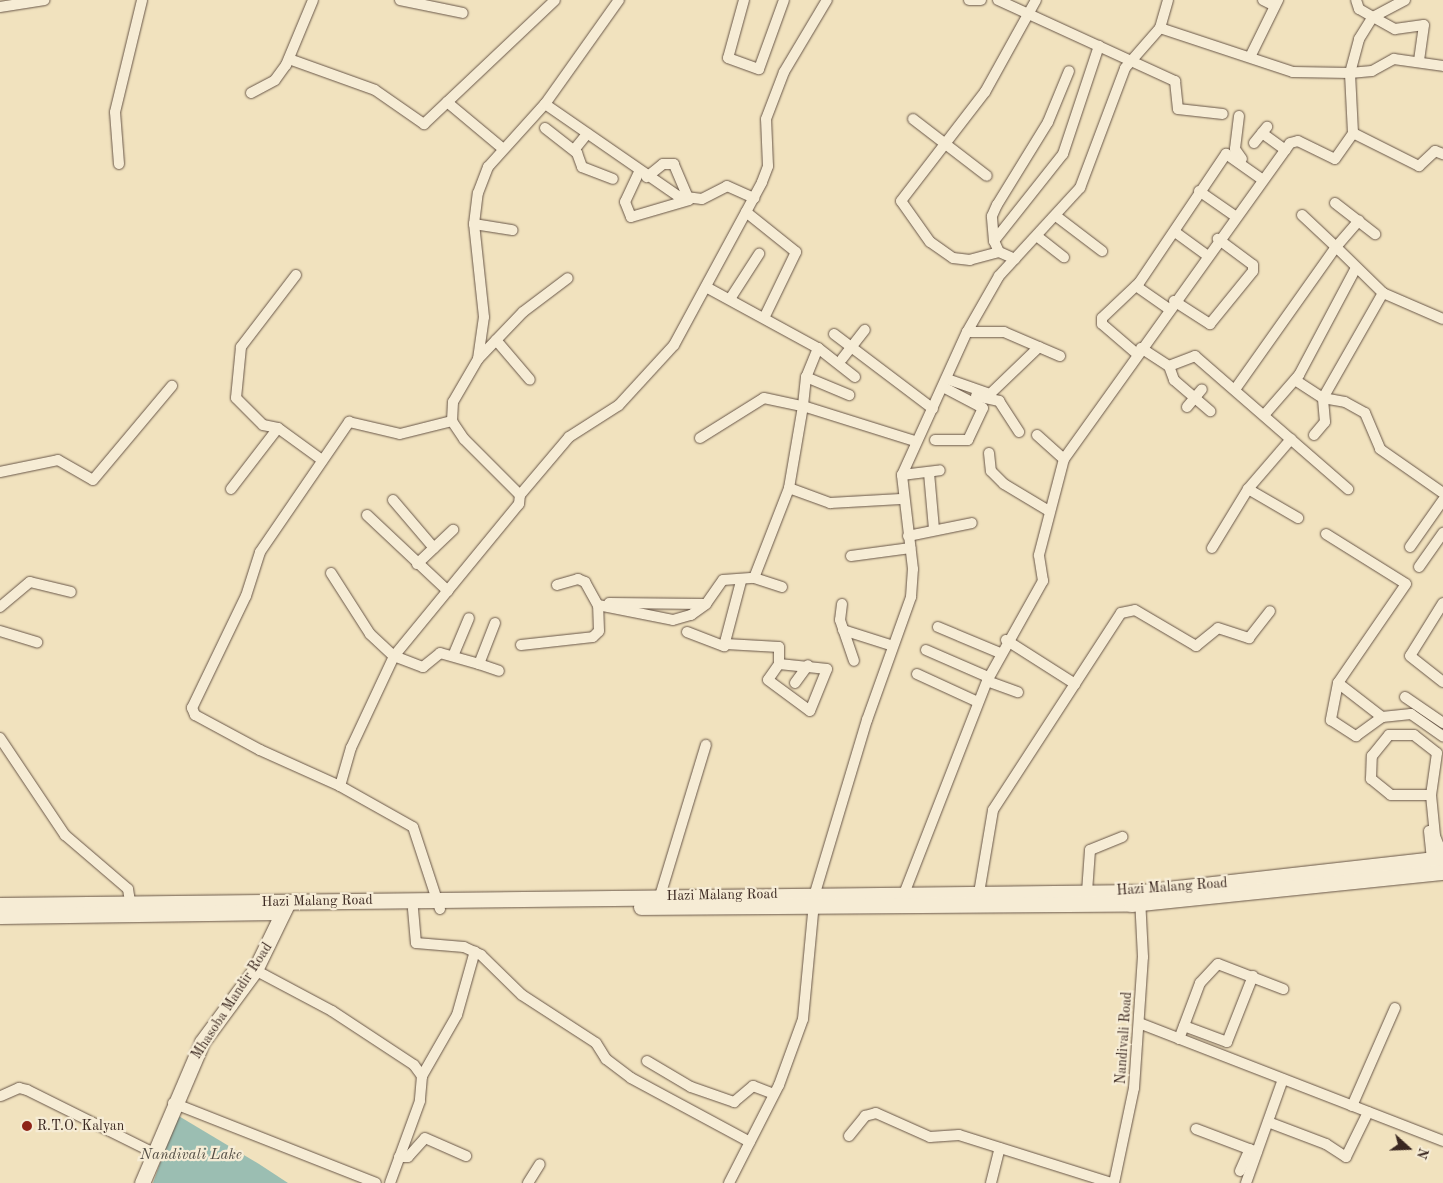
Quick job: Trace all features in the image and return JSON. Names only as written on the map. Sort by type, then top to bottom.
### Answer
[{"type":"main road","name":"Hazi Malang Road","points":[[1310,881],[1439,858]]},
{"type":"main road","name":"Hazi Malang Road","points":[[0,905],[413,909],[439,904],[660,896],[903,899],[1140,898],[1310,881],[1443,872]]},
{"type":"main road","name":"Hazi Malang Road","points":[[903,899],[979,893],[1088,892],[1140,898]]},
{"type":"main road","name":"Hazi Malang Road","points":[[286,907],[814,898]]},
{"type":"main road","name":"Hazi Malang Road","points":[[0,916],[131,907]]},
{"type":"main road","name":"Mhasoba Mandir Road","points":[[142,1183],[173,1103],[202,1042],[255,970],[286,907]]},
{"type":"street","points":[[0,7],[44,0]]},
{"type":"street","points":[[119,164],[114,112],[142,0]]},
{"type":"street","points":[[251,93],[275,80],[289,59],[313,0]]},
{"type":"street","points":[[400,0],[453,5],[463,13]]},
{"type":"street","points":[[289,59],[374,90],[424,124],[555,0]]},
{"type":"street","points":[[478,359],[484,317],[474,224],[478,194],[502,148],[545,104],[619,0]]},
{"type":"street","points":[[744,0],[728,58],[759,69],[784,0]]},
{"type":"street","points":[[340,786],[351,748],[394,656],[510,518],[520,495],[569,437],[619,405],[653,371],[674,345],[754,198],[768,166],[766,119],[784,72],[827,0]]},
{"type":"street","points":[[969,0],[980,0]]},
{"type":"street","points":[[998,0],[1028,15],[1133,60],[1177,83],[1178,109],[1223,114]]},
{"type":"street","points":[[1015,259],[999,252],[970,260],[952,258],[930,242],[905,213],[903,195],[985,92],[1036,0]]},
{"type":"street","points":[[729,1183],[774,1094],[806,1002],[814,898],[893,646],[911,597],[910,548],[901,499],[902,475],[915,441],[933,409],[967,332],[999,276],[1038,237],[1086,176],[1125,68],[1160,28],[1168,0]]},
{"type":"street","points":[[1250,57],[1277,3],[1264,0]]},
{"type":"street","points":[[1356,0],[1359,9],[1395,29],[1424,25],[1420,62]]},
{"type":"street","points":[[903,899],[987,679],[1006,640],[1043,581],[1039,560],[1049,511],[1064,459],[1171,305],[1284,150],[1298,141],[1334,159],[1353,133],[1350,73],[1359,39],[1373,17],[1404,0]]},
{"type":"street","points":[[1160,28],[1293,72],[1350,73],[1372,71],[1394,59],[1443,66]]},
{"type":"street","points":[[994,241],[1063,154],[1099,46]]},
{"type":"street","points":[[999,252],[994,241],[992,216],[1048,122],[1069,71]]},
{"type":"street","points":[[447,102],[502,148]]},
{"type":"street","points":[[545,104],[643,174],[689,200]]},
{"type":"street","points":[[1238,116],[1236,153],[1264,178]]},
{"type":"street","points":[[913,119],[943,147],[987,176]]},
{"type":"street","points":[[545,128],[574,150],[582,167],[613,179]]},
{"type":"street","points":[[1254,143],[1264,130],[1284,150]]},
{"type":"street","points":[[1353,133],[1420,166],[1434,151],[1443,154]]},
{"type":"street","points":[[574,150],[587,134]]},
{"type":"street","points":[[1210,411],[1174,380],[1169,366],[1139,351],[1101,320],[1136,286],[1175,232],[1199,191],[1227,153],[1264,178]]},
{"type":"street","points":[[689,200],[674,164],[663,164],[643,174],[625,202],[631,216],[689,200],[702,199],[727,186],[754,198]]},
{"type":"street","points":[[1199,191],[1235,216]]},
{"type":"street","points":[[1335,203],[1375,234]]},
{"type":"street","points":[[746,212],[796,252],[765,316]]},
{"type":"street","points":[[1302,215],[1383,293],[1443,319]]},
{"type":"street","points":[[1056,216],[1102,251]]},
{"type":"street","points":[[1236,388],[1336,247],[1359,221]]},
{"type":"street","points":[[474,224],[513,230]]},
{"type":"street","points":[[1175,232],[1207,255]]},
{"type":"street","points":[[1038,237],[1064,257]]},
{"type":"street","points":[[1136,286],[1210,324],[1253,271],[1253,265],[1218,239]]},
{"type":"street","points":[[732,300],[759,254]]},
{"type":"street","points":[[1265,414],[1295,380],[1356,268]]},
{"type":"street","points":[[296,275],[239,352],[238,402],[263,425],[278,428],[322,460]]},
{"type":"street","points":[[520,495],[464,439],[452,421],[460,385],[478,359],[496,340],[568,278]]},
{"type":"street","points":[[706,287],[765,316],[818,348],[855,377]]},
{"type":"street","points":[[1314,435],[1325,422],[1323,398],[1383,293]]},
{"type":"street","points":[[842,359],[865,330]]},
{"type":"street","points":[[967,332],[1004,332],[1060,356]]},
{"type":"street","points":[[834,334],[933,409]]},
{"type":"street","points":[[496,340],[530,380]]},
{"type":"street","points":[[944,383],[990,394],[1039,347]]},
{"type":"street","points":[[754,578],[790,488],[806,377],[818,348]]},
{"type":"street","points":[[1169,366],[1195,356],[1236,388],[1348,489]]},
{"type":"street","points":[[806,377],[848,395]]},
{"type":"street","points":[[1295,380],[1323,398],[1344,402],[1364,413],[1380,449],[1443,493]]},
{"type":"street","points":[[944,383],[999,401],[1019,432]]},
{"type":"street","points":[[935,440],[968,440],[982,409],[944,383]]},
{"type":"street","points":[[0,472],[58,460],[93,480],[172,386]]},
{"type":"street","points":[[1187,407],[1202,389]]},
{"type":"street","points":[[700,438],[764,398],[803,406],[915,441]]},
{"type":"street","points":[[439,904],[413,826],[340,786],[260,750],[192,712],[246,596],[260,552],[322,460],[353,420],[375,431],[400,434],[452,421]]},
{"type":"street","points":[[231,489],[278,428]]},
{"type":"street","points":[[1037,436],[1064,459]]},
{"type":"street","points":[[1212,548],[1248,489],[1291,439]]},
{"type":"street","points":[[989,453],[991,471],[1004,484],[1049,511]]},
{"type":"street","points":[[902,475],[935,472],[934,529]]},
{"type":"street","points":[[790,488],[830,503],[901,499]]},
{"type":"street","points":[[1248,489],[1298,518]]},
{"type":"street","points":[[393,500],[434,548]]},
{"type":"street","points":[[1410,547],[1443,500]]},
{"type":"street","points":[[367,515],[416,564],[448,591]]},
{"type":"street","points":[[908,536],[934,529],[972,523]]},
{"type":"street","points":[[416,564],[454,530]]},
{"type":"street","points":[[1420,567],[1443,533]]},
{"type":"street","points":[[1326,534],[1406,584],[1338,683],[1330,717],[1334,723],[1356,736],[1382,717],[1411,714],[1443,736]]},
{"type":"street","points":[[851,556],[910,548]]},
{"type":"street","points":[[331,573],[370,634],[394,656],[422,668],[438,654],[453,656],[498,671]]},
{"type":"street","points":[[557,585],[578,579],[585,582],[602,604],[673,620],[691,615],[706,604],[723,580],[741,581],[754,578],[782,587]]},
{"type":"street","points":[[726,644],[741,581]]},
{"type":"street","points":[[0,608],[30,582],[71,592]]},
{"type":"street","points":[[1443,603],[1410,656],[1443,682]]},
{"type":"street","points":[[521,646],[592,637],[599,630],[602,604]]},
{"type":"street","points":[[842,604],[843,630],[854,661]]},
{"type":"street","points":[[979,893],[993,810],[1075,684],[1128,609],[1196,646],[1218,628],[1249,638],[1270,611]]},
{"type":"street","points":[[453,656],[469,618]]},
{"type":"street","points":[[479,664],[494,623]]},
{"type":"street","points":[[938,627],[1000,653]]},
{"type":"street","points":[[843,630],[893,646]]},
{"type":"street","points":[[0,631],[37,642]]},
{"type":"street","points":[[687,632],[717,646],[726,644],[776,646],[781,651],[779,664],[769,682],[809,711],[828,672],[824,667],[779,664]]},
{"type":"street","points":[[1006,640],[1075,684]]},
{"type":"street","points":[[926,650],[1018,692]]},
{"type":"street","points":[[795,683],[808,665]]},
{"type":"street","points":[[917,674],[978,702]]},
{"type":"street","points":[[1338,683],[1382,717]]},
{"type":"street","points":[[1405,697],[1443,723]]},
{"type":"street","points":[[1431,795],[1391,795],[1371,779],[1372,756],[1390,735],[1414,735],[1437,754],[1431,795],[1434,836],[1439,858]]},
{"type":"street","points":[[0,738],[65,835],[128,890],[131,907]]},
{"type":"street","points":[[660,896],[706,745]]},
{"type":"street","points":[[1429,828],[1439,858]]},
{"type":"street","points":[[1088,892],[1090,850],[1122,837]]},
{"type":"street","name":"Nandivali Road","points":[[1113,1183],[1131,1112],[1139,1023],[1140,898]]},
{"type":"street","points":[[413,909],[416,943],[475,951],[543,1011],[596,1043],[606,1059],[631,1078],[750,1142]]},
{"type":"street","points":[[390,1183],[420,1101],[422,1076],[457,1015],[475,951]]},
{"type":"street","points":[[1179,1039],[1200,983],[1213,966],[1224,964],[1283,989]]},
{"type":"street","points":[[255,970],[332,1011],[414,1065],[422,1076]]},
{"type":"street","points":[[1184,1026],[1227,1042],[1253,976]]},
{"type":"street","points":[[1352,1106],[1395,1008]]},
{"type":"street","points":[[1139,1023],[1443,1141]]},
{"type":"street","points":[[647,1060],[691,1087],[734,1102],[753,1086],[774,1094]]},
{"type":"street","points":[[1240,1171],[1268,1122],[1283,1079]]},
{"type":"street","points":[[1,1096],[19,1088],[27,1090],[154,1153]]},
{"type":"street","points":[[173,1103],[376,1183]]},
{"type":"street","points":[[1268,1122],[1326,1144],[1346,1157],[1368,1112]]},
{"type":"street","points":[[849,1136],[865,1116],[876,1113],[930,1137],[959,1135],[1113,1183]]},
{"type":"street","points":[[1196,1129],[1253,1151]]},
{"type":"street","points":[[399,1158],[408,1157],[425,1138],[466,1156]]},
{"type":"street","points":[[991,1183],[1000,1148]]},
{"type":"street","points":[[1246,1183],[1253,1151]]},
{"type":"street","points":[[528,1183],[540,1164]]},
{"type":"water","name":"Nandivali Lake","points":[[177,1115],[259,1164],[288,1183],[153,1183]]},
{"type":"place","name":"R.T.O. Kalyan","points":[[27,1126]]}]
